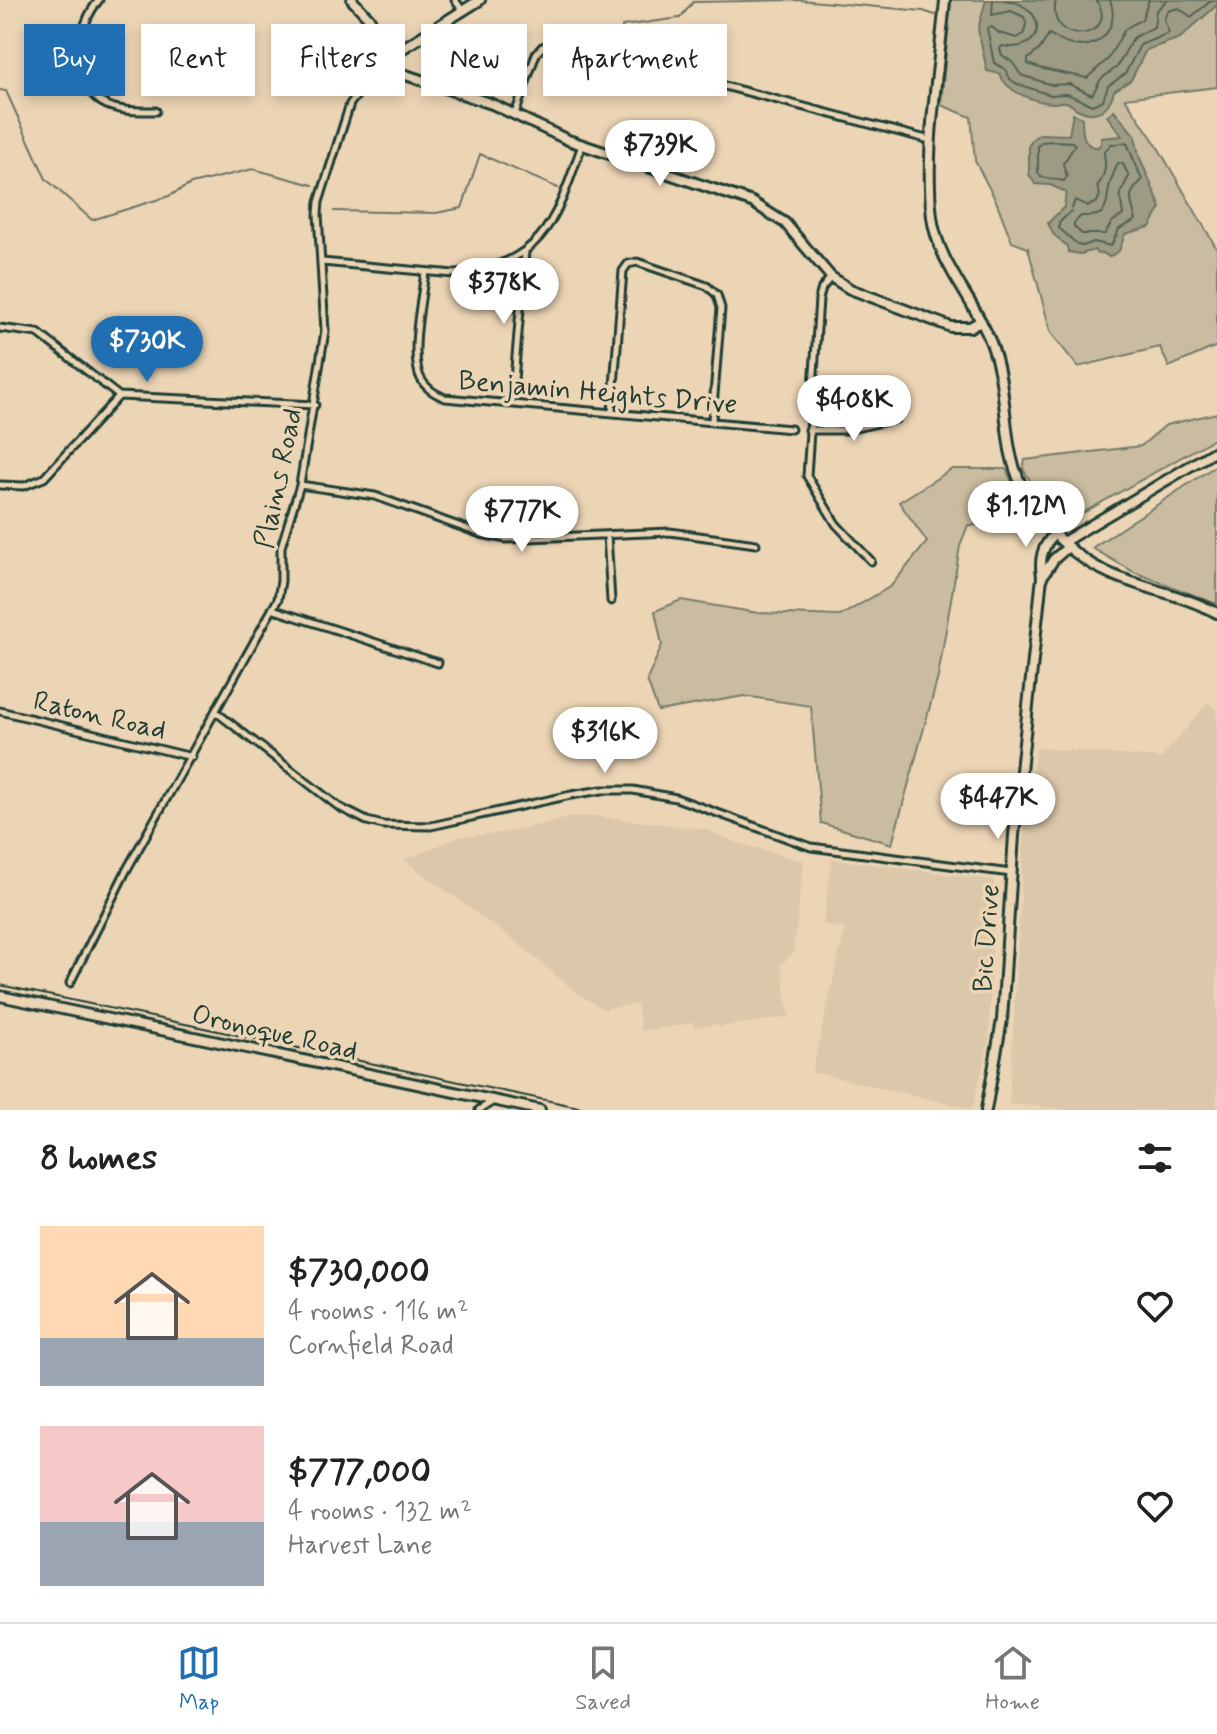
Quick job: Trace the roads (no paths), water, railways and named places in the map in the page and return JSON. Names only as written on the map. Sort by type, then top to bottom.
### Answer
[{"type":"main road","points":[[352,0],[372,24]]},
{"type":"main road","name":"Plains Road","points":[[405,47],[480,0]]},
{"type":"main road","points":[[945,0],[930,140],[930,179],[936,234],[981,321],[999,370],[1015,468],[1031,502],[1055,533],[1094,566],[1121,580],[1217,613]]},
{"type":"main road","points":[[405,75],[515,115],[582,145],[762,206],[785,223],[831,277],[850,289],[945,325],[965,328],[981,321]]},
{"type":"main road","points":[[1042,577],[1066,544],[1217,450]]},
{"type":"main road","name":"Bic Drive","points":[[986,1110],[1002,1020],[1011,873],[1042,577],[1040,566],[1042,550],[1055,533]]},
{"type":"main road","name":"Oronoque Road","points":[[0,996],[540,1110]]},
{"type":"street","points":[[99,0],[88,14],[81,37],[81,65],[88,87],[108,106],[156,111]]},
{"type":"street","points":[[455,0],[462,11]]},
{"type":"street","points":[[515,115],[539,50],[552,45],[590,45],[679,74],[930,140]]},
{"type":"street","name":"Plains Road","points":[[70,983],[126,871],[192,757],[280,590],[281,547],[300,485],[326,323],[319,202],[339,133],[355,96]]},
{"type":"street","points":[[322,262],[454,274],[474,272],[507,262],[539,239],[559,211],[582,145]]},
{"type":"street","points":[[512,403],[525,251]]},
{"type":"street","points":[[612,411],[623,271],[628,264],[637,262],[703,284],[717,295],[721,308],[712,420]]},
{"type":"street","name":"Benjamin Heights Drive","points":[[425,272],[417,353],[422,381],[435,394],[445,398],[791,429]]},
{"type":"street","points":[[831,277],[822,288],[819,299],[807,476],[836,524],[871,561]]},
{"type":"street","points":[[0,328],[38,333],[119,396],[315,405]]},
{"type":"street","points":[[0,485],[24,486],[44,478],[119,396]]},
{"type":"street","points":[[809,430],[847,430],[896,419]]},
{"type":"street","points":[[300,485],[375,496],[498,538],[670,532],[756,544]]},
{"type":"street","points":[[607,535],[611,601]]},
{"type":"street","points":[[272,609],[438,663]]},
{"type":"street","name":"Raton Road","points":[[0,711],[192,757]]},
{"type":"street","points":[[216,712],[339,807],[383,825],[411,828],[431,826],[571,795],[602,790],[633,790],[676,798],[811,847],[1011,873]]},
{"type":"street","points":[[479,1110],[492,1102]]},
{"type":"water","points":[[986,0],[1217,0],[1217,5],[1180,38],[1146,50],[1131,80],[1114,91],[1105,108],[1090,113],[1066,102],[1029,98],[1014,91],[1000,74],[987,71],[978,29]]},
{"type":"water","points":[[1114,110],[1135,136],[1139,156],[1161,208],[1150,227],[1125,234],[1119,251],[1109,257],[1094,250],[1081,254],[1068,252],[1067,246],[1053,234],[1048,223],[1064,207],[1066,192],[1050,185],[1035,184],[1029,174],[1029,145],[1040,134],[1069,135],[1073,113],[1082,118],[1086,141],[1098,147],[1101,138],[1122,136],[1107,116]]},
{"type":"waterway","points":[[636,24],[680,18],[693,2],[799,0],[923,11],[935,15]]},
{"type":"waterway","points":[[0,90],[6,91],[46,179],[92,220],[169,196],[191,184],[253,169],[313,185]]},
{"type":"waterway","points":[[334,211],[436,213],[462,208],[480,154],[558,188]]},
{"type":"railway","points":[[0,985],[593,1110]]}]
